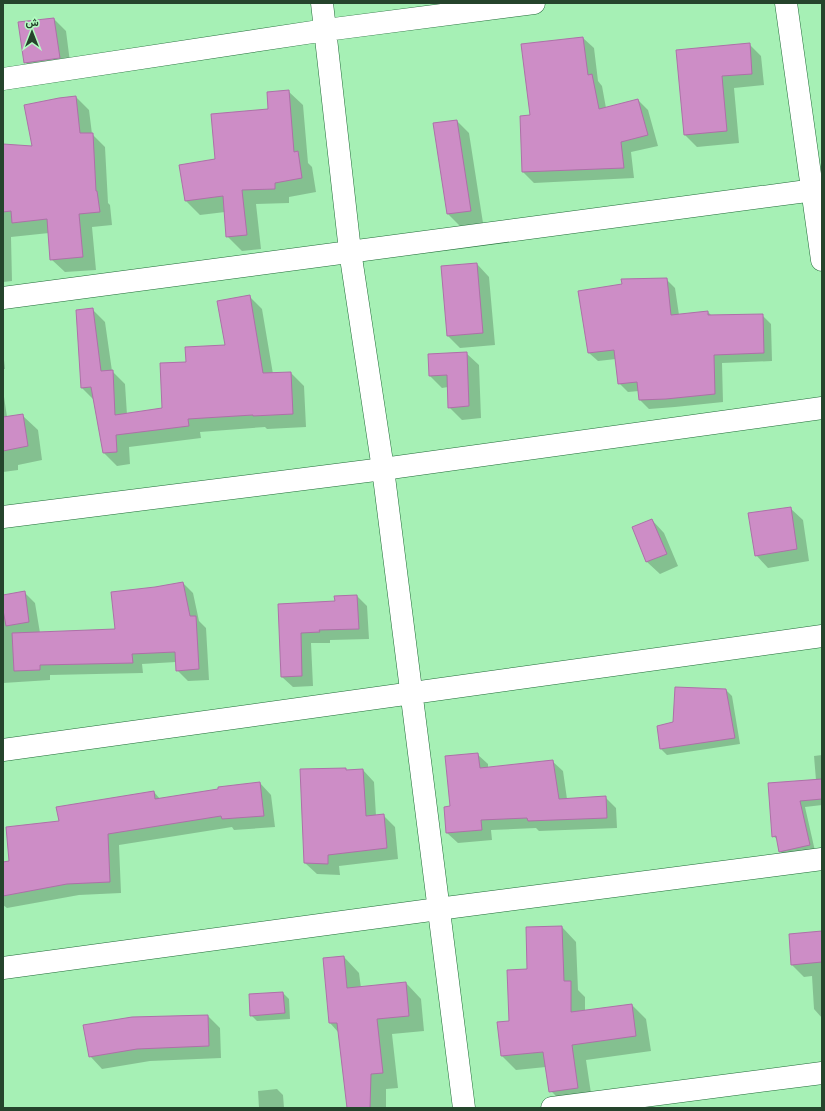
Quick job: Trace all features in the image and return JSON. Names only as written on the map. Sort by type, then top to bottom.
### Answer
[{"type":"street","points":[[322,3],[350,251],[383,469],[464,1108]]},
{"type":"street","points":[[3,79],[326,30],[534,3]]},
{"type":"street","points":[[786,3],[817,189],[822,260]]},
{"type":"street","points":[[3,298],[817,189]]},
{"type":"street","points":[[3,516],[383,469],[822,408]]},
{"type":"street","points":[[3,750],[822,636]]},
{"type":"street","points":[[3,968],[822,859]]},
{"type":"street","points":[[552,1108],[822,1073]]},
{"type":"building","points":[[54,18],[60,58],[24,63],[18,22]]},
{"type":"building","points":[[583,37],[588,75],[592,74],[599,109],[638,99],[648,135],[621,142],[624,168],[522,172],[520,116],[530,115],[521,44]]},
{"type":"building","points":[[750,43],[752,74],[722,76],[727,131],[684,135],[676,50]]},
{"type":"building","points":[[289,90],[294,152],[298,151],[302,178],[275,183],[275,189],[242,190],[247,235],[226,237],[223,196],[185,201],[179,165],[215,159],[211,114],[268,109],[267,92]]},
{"type":"building","points":[[76,96],[80,133],[93,133],[96,191],[100,212],[79,214],[83,257],[50,260],[47,219],[12,223],[11,211],[3,212],[3,144],[32,146],[24,105]]},
{"type":"building","points":[[457,120],[471,211],[447,214],[433,123]]},
{"type":"building","points":[[477,263],[483,333],[447,336],[441,266]]},
{"type":"building","points":[[667,278],[671,315],[708,311],[708,315],[763,314],[764,353],[714,355],[715,394],[639,400],[637,382],[618,384],[614,350],[588,353],[578,291],[622,284],[621,279]]},
{"type":"building","points":[[250,295],[263,373],[291,372],[293,414],[188,419],[189,426],[116,435],[117,452],[103,453],[91,387],[81,388],[76,310],[93,308],[101,371],[113,370],[115,415],[162,408],[160,363],[186,362],[185,347],[225,345],[217,301]]},
{"type":"building","points":[[467,352],[469,406],[448,408],[447,375],[429,376],[428,354]]},
{"type":"building","points":[[23,414],[28,446],[3,451],[3,417]]},
{"type":"building","points":[[791,507],[797,549],[755,556],[748,513]]},
{"type":"building","points":[[652,519],[667,554],[646,562],[632,527]]},
{"type":"building","points":[[183,582],[190,616],[196,616],[199,669],[176,671],[175,652],[132,654],[133,663],[40,665],[40,670],[14,671],[12,633],[115,629],[111,592]]},
{"type":"building","points":[[25,591],[29,622],[6,626],[3,610],[3,595]]},
{"type":"building","points":[[357,595],[359,629],[319,630],[320,632],[301,633],[302,676],[281,677],[278,604],[335,601],[334,596]]},
{"type":"building","points":[[675,687],[726,689],[735,738],[660,749],[657,726],[673,722]]},
{"type":"building","points":[[478,753],[480,768],[553,760],[559,799],[606,796],[607,818],[528,821],[527,818],[481,820],[482,830],[446,833],[444,807],[450,806],[445,756]]},
{"type":"building","points":[[346,768],[346,770],[363,769],[366,816],[384,814],[387,848],[328,855],[328,864],[304,863],[300,769]]},
{"type":"building","points":[[822,779],[822,799],[800,801],[810,845],[779,852],[776,836],[772,837],[768,783]]},
{"type":"building","points":[[260,782],[264,816],[222,819],[221,816],[108,834],[110,882],[67,884],[3,896],[3,862],[9,861],[6,827],[59,821],[56,807],[154,791],[155,799],[218,789],[218,787]]},
{"type":"building","points":[[562,926],[564,981],[571,981],[571,1012],[632,1004],[636,1036],[572,1045],[578,1088],[549,1092],[543,1052],[501,1056],[497,1022],[509,1021],[507,970],[527,969],[526,927]]},
{"type":"building","points":[[822,931],[822,962],[791,965],[789,934]]},
{"type":"building","points":[[344,956],[347,988],[406,982],[409,1016],[377,1019],[383,1073],[371,1074],[370,1108],[347,1108],[337,1023],[329,1023],[323,958]]},
{"type":"building","points":[[283,992],[285,1013],[250,1016],[249,994]]},
{"type":"building","points":[[208,1015],[209,1046],[137,1049],[89,1057],[83,1025],[132,1017]]}]
